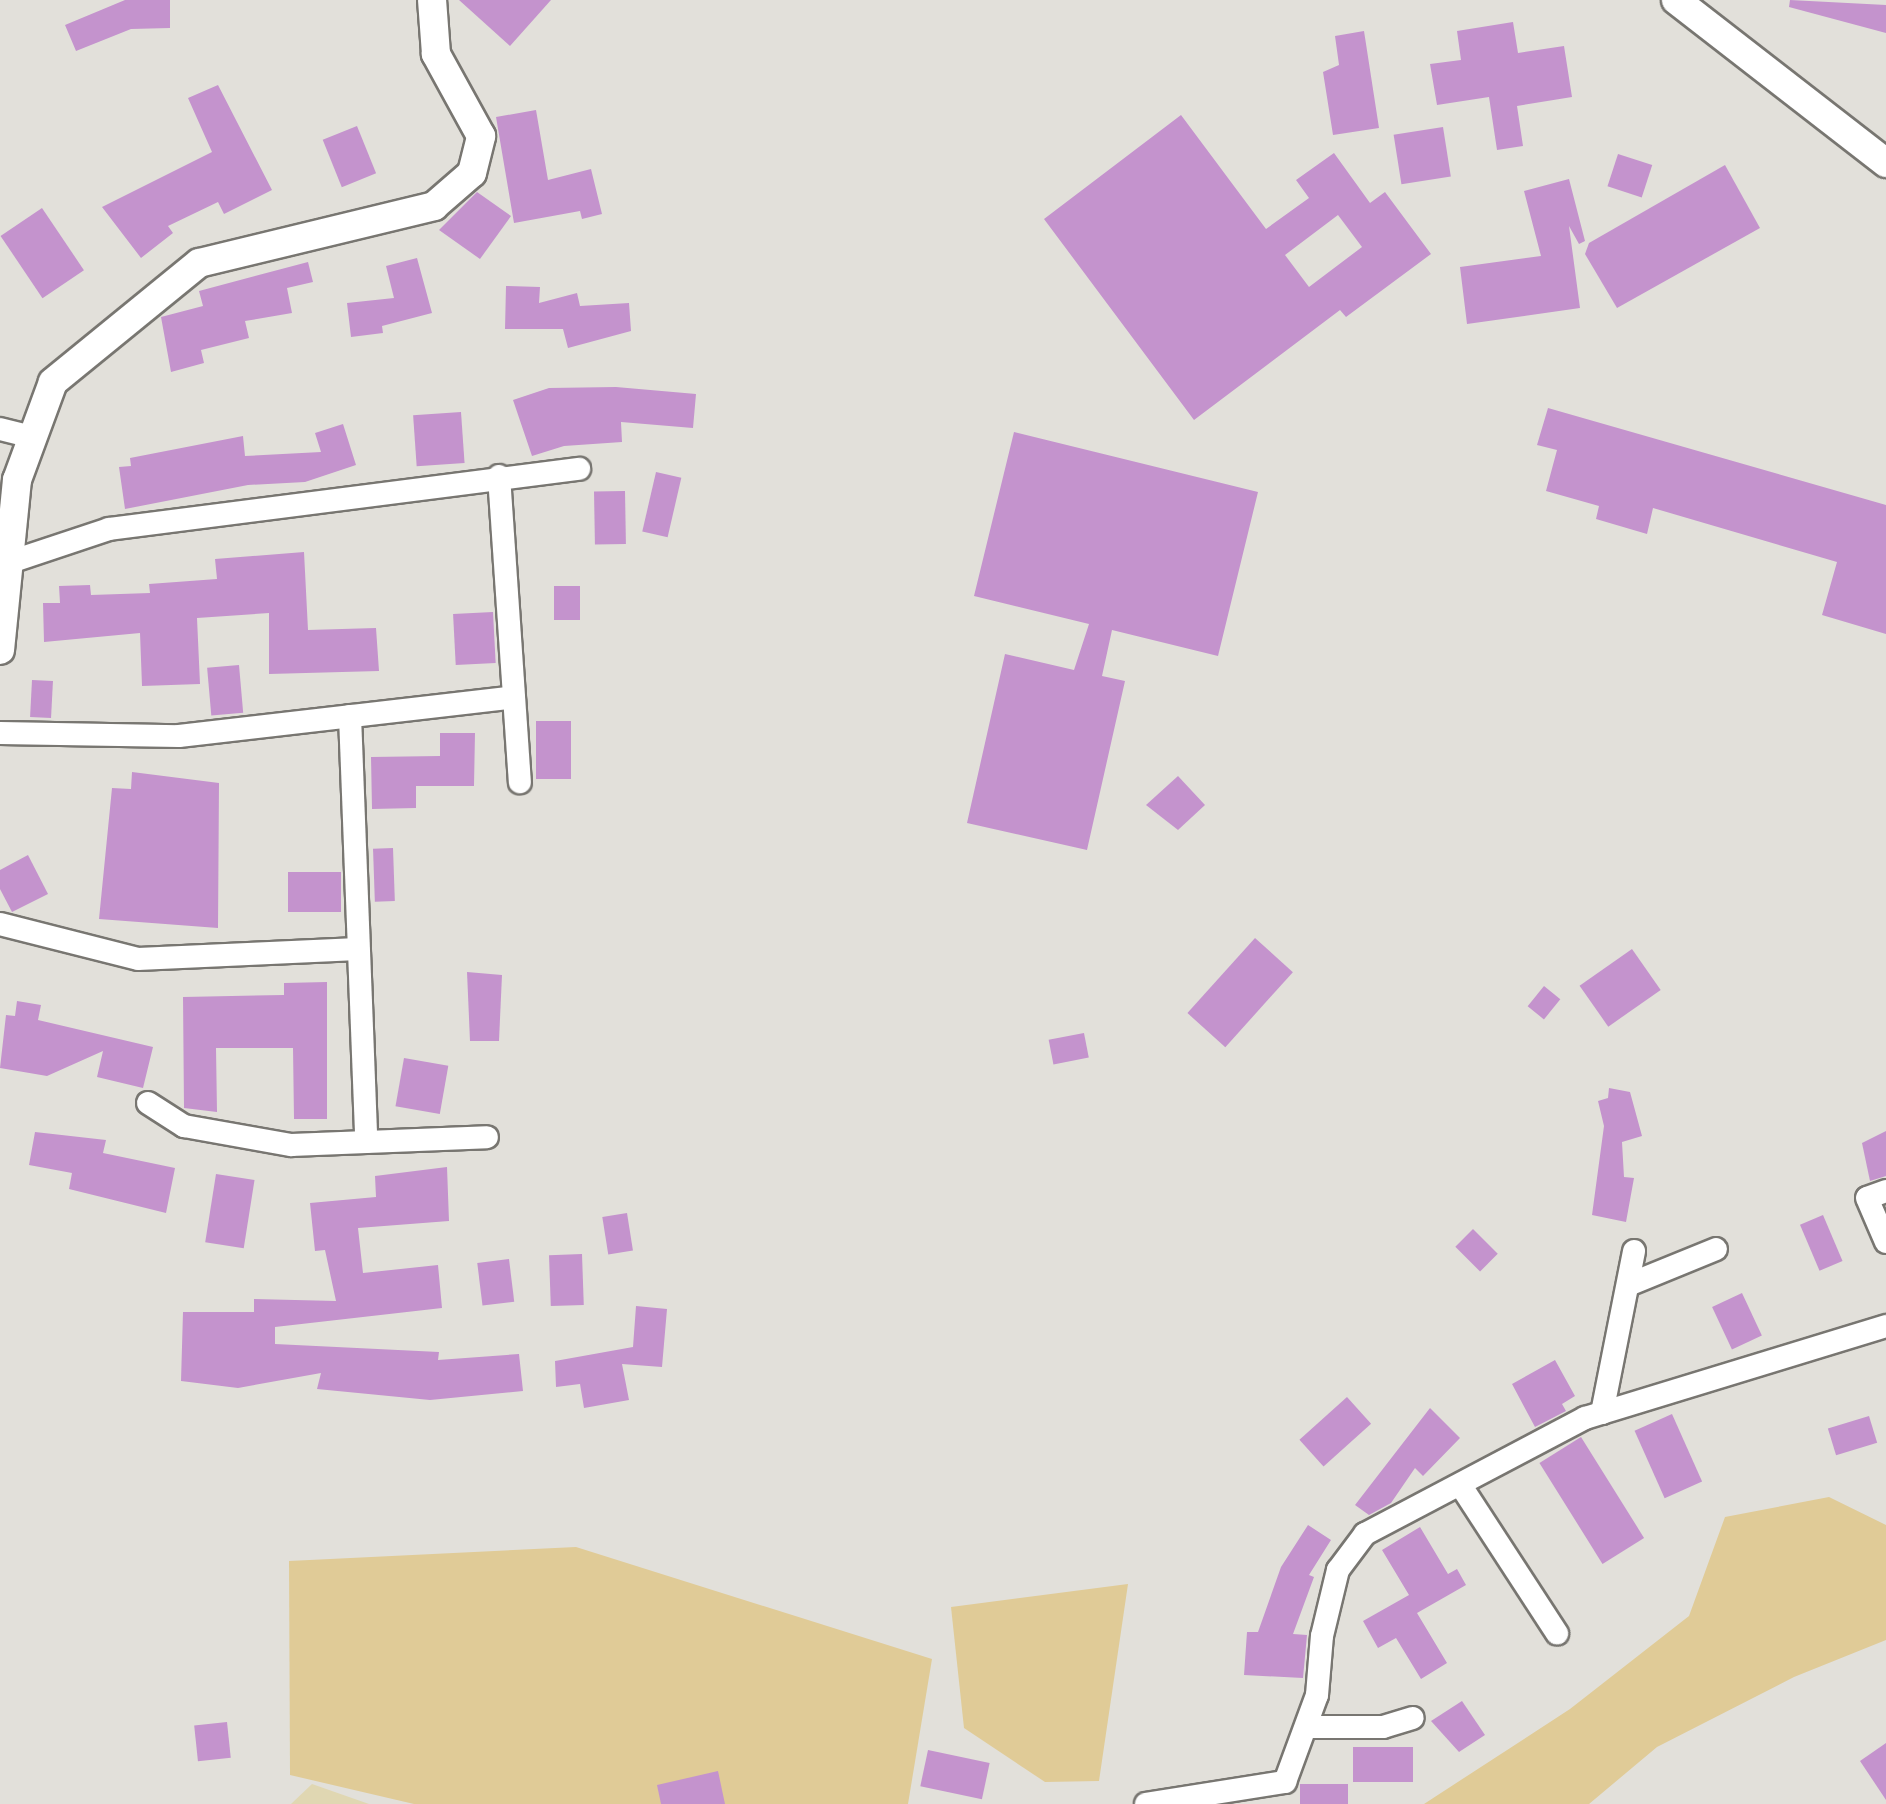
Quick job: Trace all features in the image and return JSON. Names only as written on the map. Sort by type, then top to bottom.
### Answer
[{"type":"street","points":[[0,650],[13,561],[17,480],[52,382],[199,263],[434,206],[472,173],[480,136],[436,54],[432,0]]},
{"type":"street","points":[[1676,0],[1886,162]]},
{"type":"street","points":[[0,429],[32,438]]},
{"type":"street","points":[[13,561],[109,529],[499,476],[579,469]]},
{"type":"street","points":[[499,476],[520,782]]},
{"type":"street","points":[[0,733],[179,736],[514,697]]},
{"type":"street","points":[[350,716],[366,1142]]},
{"type":"street","points":[[0,924],[138,959],[358,948]]},
{"type":"street","points":[[148,1103],[184,1126],[236,1140],[366,1142],[487,1137]]},
{"type":"street","points":[[1886,1191],[1868,1198],[1886,1242]]},
{"type":"street","points":[[1628,1285],[1716,1249]]},
{"type":"street","points":[[1602,1412],[1634,1250]]},
{"type":"street","points":[[1146,1804],[1285,1782],[1306,1726],[1338,1570],[1365,1534],[1602,1412],[1886,1326]]},
{"type":"street","points":[[1461,1486],[1557,1633]]},
{"type":"street","points":[[1306,1726],[1384,1727],[1413,1718]]},
{"type":"shaded area","points":[[1829,1497],[1886,1525],[1886,1640],[1794,1677],[1657,1747],[1589,1804],[1424,1804],[1570,1709],[1689,1616],[1725,1517]]},
{"type":"shaded area","points":[[576,1547],[932,1659],[908,1804],[414,1804],[290,1775],[289,1561]]},
{"type":"shaded area","points":[[1128,1584],[1099,1781],[1045,1782],[964,1728],[951,1607]]},
{"type":"sand","points":[[312,1784],[369,1804],[291,1804]]},
{"type":"building","points":[[125,0],[170,0],[170,28],[131,29],[76,51],[65,25]]},
{"type":"building","points":[[459,0],[551,0],[510,46]]},
{"type":"building","points":[[1790,0],[1886,5],[1886,33],[1789,7]]},
{"type":"building","points":[[1513,22],[1518,53],[1564,46],[1572,97],[1517,106],[1523,146],[1497,150],[1489,97],[1437,105],[1430,64],[1461,60],[1457,31]]},
{"type":"building","points":[[1364,31],[1379,128],[1333,135],[1323,72],[1339,65],[1335,36]]},
{"type":"building","points":[[218,85],[272,190],[224,214],[218,202],[168,226],[173,233],[141,258],[102,207],[212,152],[188,98]]},
{"type":"building","points":[[536,110],[548,180],[591,169],[602,214],[582,219],[580,211],[514,223],[496,117]]},
{"type":"building","points":[[1181,115],[1266,229],[1309,198],[1296,180],[1334,153],[1370,203],[1385,192],[1431,254],[1346,317],[1340,310],[1194,420],[1044,219]],"holes":[[[1338,215],[1362,247],[1309,287],[1285,255]]]},
{"type":"building","points":[[357,126],[376,173],[342,187],[323,140]]},
{"type":"building","points":[[1443,127],[1451,176],[1401,184],[1394,135]]},
{"type":"building","points":[[1618,154],[1652,165],[1642,197],[1607,186]]},
{"type":"building","points":[[1725,165],[1760,228],[1617,308],[1585,254],[1589,243]]},
{"type":"building","points":[[1569,179],[1585,241],[1579,244],[1569,226],[1580,308],[1467,324],[1460,267],[1541,256],[1524,191]]},
{"type":"building","points":[[477,192],[511,216],[480,259],[439,230]]},
{"type":"building","points":[[42,208],[84,270],[42,298],[1,236]]},
{"type":"building","points":[[417,258],[432,313],[382,326],[383,333],[351,337],[347,303],[394,298],[386,266]]},
{"type":"building","points":[[308,262],[313,282],[287,288],[292,313],[245,321],[249,338],[201,350],[204,363],[171,372],[161,317],[203,306],[199,291]]},
{"type":"building","points":[[506,286],[540,287],[539,303],[577,293],[580,306],[629,303],[631,331],[568,348],[563,329],[505,329]]},
{"type":"building","points":[[616,387],[696,394],[693,428],[621,422],[622,442],[564,446],[532,456],[513,400],[549,388]]},
{"type":"building","points":[[1548,408],[1886,505],[1886,634],[1822,615],[1837,562],[1653,508],[1647,534],[1596,519],[1599,506],[1546,491],[1557,450],[1537,445]]},
{"type":"building","points":[[461,412],[465,463],[417,466],[413,415]]},
{"type":"building","points":[[343,424],[356,465],[305,482],[248,485],[125,509],[119,467],[131,466],[130,458],[243,436],[245,456],[321,452],[315,433]]},
{"type":"building","points":[[1014,432],[1258,492],[1218,656],[1112,630],[1102,676],[1125,681],[1087,850],[967,823],[1005,654],[1074,670],[1089,624],[974,596]]},
{"type":"building","points":[[656,472],[681,478],[668,537],[642,531]]},
{"type":"building","points":[[625,491],[626,544],[595,545],[594,492]]},
{"type":"building","points":[[304,552],[308,630],[376,628],[379,671],[269,674],[269,613],[197,618],[200,684],[142,686],[140,633],[44,642],[43,603],[60,603],[59,586],[90,585],[91,595],[150,593],[149,584],[217,579],[215,559]]},
{"type":"building","points":[[554,586],[580,586],[580,620],[554,620]]},
{"type":"building","points":[[493,612],[496,663],[456,665],[453,614]]},
{"type":"building","points":[[239,665],[243,713],[211,716],[207,668]]},
{"type":"building","points":[[32,680],[53,681],[51,718],[30,717]]},
{"type":"building","points":[[536,721],[571,721],[571,779],[536,779]]},
{"type":"building","points":[[440,733],[475,733],[474,786],[416,786],[416,808],[372,809],[371,757],[440,756]]},
{"type":"building","points":[[132,772],[219,783],[218,928],[99,919],[112,788],[131,789]]},
{"type":"building","points":[[1178,776],[1205,805],[1178,830],[1146,805]]},
{"type":"building","points":[[393,848],[395,901],[375,902],[373,849]]},
{"type":"building","points":[[28,855],[48,894],[12,912],[0,889],[0,870]]},
{"type":"building","points":[[288,872],[341,872],[341,912],[288,912]]},
{"type":"building","points":[[1255,938],[1293,972],[1225,1047],[1187,1013]]},
{"type":"building","points":[[1632,949],[1661,990],[1608,1027],[1580,986]]},
{"type":"building","points":[[467,972],[502,975],[499,1041],[470,1041]]},
{"type":"building","points":[[327,982],[327,1119],[294,1119],[293,1048],[216,1048],[217,1112],[184,1108],[183,997],[284,995],[284,983]]},
{"type":"building","points":[[1544,986],[1560,999],[1544,1019],[1528,1006]]},
{"type":"building","points":[[17,1001],[41,1005],[38,1020],[153,1047],[143,1088],[97,1077],[103,1051],[47,1076],[0,1068],[6,1015],[15,1016]]},
{"type":"building","points":[[1084,1033],[1089,1058],[1053,1064],[1049,1040]]},
{"type":"building","points":[[404,1058],[448,1066],[440,1114],[395,1106]]},
{"type":"building","points":[[1609,1088],[1630,1092],[1642,1136],[1622,1142],[1624,1177],[1634,1178],[1626,1222],[1592,1215],[1604,1126],[1598,1101],[1608,1098]]},
{"type":"building","points":[[1886,1131],[1886,1176],[1870,1181],[1862,1143]]},
{"type":"building","points":[[35,1132],[106,1140],[103,1153],[175,1168],[166,1213],[69,1189],[72,1173],[29,1165]]},
{"type":"building","points":[[447,1167],[449,1221],[358,1228],[363,1273],[438,1265],[442,1308],[275,1327],[275,1344],[439,1352],[438,1360],[519,1354],[523,1391],[430,1400],[317,1389],[321,1373],[238,1388],[181,1381],[183,1312],[254,1312],[254,1299],[336,1301],[325,1250],[315,1251],[310,1203],[376,1197],[375,1176]]},
{"type":"building","points":[[216,1174],[255,1180],[244,1248],[205,1242]]},
{"type":"building","points":[[627,1213],[633,1251],[608,1254],[602,1217]]},
{"type":"building","points":[[1823,1215],[1843,1261],[1820,1271],[1800,1225]]},
{"type":"building","points":[[1473,1229],[1498,1254],[1480,1271],[1455,1247]]},
{"type":"building","points":[[582,1254],[584,1305],[551,1306],[549,1255]]},
{"type":"building","points":[[509,1259],[514,1302],[482,1306],[477,1263]]},
{"type":"building","points":[[1742,1293],[1762,1336],[1732,1350],[1712,1307]]},
{"type":"building","points":[[636,1306],[667,1309],[662,1367],[622,1364],[629,1400],[584,1408],[580,1384],[556,1387],[555,1361],[633,1347]]},
{"type":"building","points":[[1555,1360],[1575,1396],[1562,1404],[1566,1411],[1535,1427],[1512,1384]]},
{"type":"building","points":[[1347,1397],[1371,1424],[1324,1467],[1299,1440]]},
{"type":"building","points":[[1430,1408],[1460,1438],[1423,1476],[1415,1468],[1391,1503],[1369,1515],[1355,1505]]},
{"type":"building","points":[[1672,1414],[1702,1482],[1665,1498],[1635,1431]]},
{"type":"building","points":[[1869,1416],[1877,1443],[1836,1455],[1828,1429]]},
{"type":"building","points":[[1581,1437],[1644,1538],[1603,1564],[1539,1463]]},
{"type":"building","points":[[1308,1525],[1331,1540],[1309,1575],[1314,1577],[1293,1634],[1307,1635],[1303,1678],[1244,1675],[1247,1632],[1258,1632],[1281,1567]]},
{"type":"building","points":[[1420,1527],[1448,1574],[1457,1569],[1466,1585],[1417,1613],[1447,1663],[1421,1679],[1396,1638],[1378,1648],[1363,1621],[1409,1595],[1382,1550]]},
{"type":"building","points":[[1462,1701],[1485,1735],[1459,1752],[1431,1721]]},
{"type":"building","points":[[227,1722],[231,1758],[198,1761],[194,1725]]},
{"type":"building","points":[[1886,1743],[1886,1800],[1860,1761]]},
{"type":"building","points":[[1353,1747],[1413,1747],[1413,1782],[1353,1782]]},
{"type":"building","points":[[928,1750],[990,1763],[982,1799],[920,1786]]},
{"type":"building","points":[[718,1771],[725,1804],[661,1804],[657,1785]]},
{"type":"building","points":[[1300,1784],[1348,1784],[1348,1804],[1300,1804]]}]
